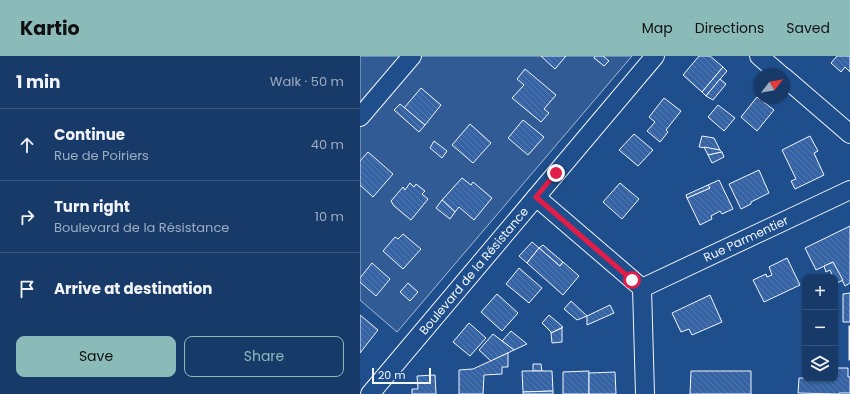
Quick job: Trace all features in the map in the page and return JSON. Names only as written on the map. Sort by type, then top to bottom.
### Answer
[{"type":"street","points":[[360,117],[412,56]]},
{"type":"street","name":"Boulevard de la Résistance","points":[[370,394],[655,56]]},
{"type":"street","points":[[759,56],[773,68]]},
{"type":"street","points":[[790,82],[850,134]]},
{"type":"street","name":"Rue Parmentier","points":[[642,288],[850,190]]},
{"type":"street","points":[[536,197],[642,288],[645,394]]},
{"type":"shaded area","points":[[360,56],[632,56],[397,332],[360,300]]},
{"type":"building","points":[[541,56],[566,56],[555,69]]},
{"type":"building","points":[[595,56],[603,56],[609,61],[604,66],[594,58]]},
{"type":"building","points":[[699,56],[710,56],[723,67],[702,92],[683,75]]},
{"type":"building","points":[[837,56],[850,56],[850,72],[845,67],[841,72],[831,63]]},
{"type":"building","points":[[723,67],[727,71],[706,96],[702,92]]},
{"type":"building","points":[[525,69],[556,95],[544,109],[549,113],[541,122],[512,98],[524,85],[517,79]]},
{"type":"building","points":[[720,79],[726,84],[713,100],[706,96]]},
{"type":"building","points":[[421,88],[441,105],[425,125],[404,108]]},
{"type":"building","points":[[664,98],[681,111],[666,130],[668,132],[660,142],[647,131],[655,122],[649,117]]},
{"type":"building","points":[[754,101],[754,104],[766,104],[774,110],[757,131],[741,117]]},
{"type":"building","points":[[400,104],[425,125],[419,132],[394,110]]},
{"type":"building","points":[[718,105],[735,118],[724,131],[708,117]]},
{"type":"building","points":[[523,120],[544,137],[528,155],[508,138]]},
{"type":"building","points":[[470,124],[491,143],[473,163],[452,145]]},
{"type":"building","points":[[634,134],[653,150],[638,166],[619,150]]},
{"type":"building","points":[[702,136],[714,138],[720,150],[699,147]]},
{"type":"building","points":[[810,136],[818,151],[814,153],[824,175],[795,189],[791,181],[796,179],[782,150]]},
{"type":"building","points":[[434,141],[447,151],[442,158],[430,148]]},
{"type":"building","points":[[704,147],[720,150],[722,152],[708,155]]},
{"type":"building","points":[[368,152],[393,174],[373,197],[360,185],[360,161]]},
{"type":"building","points":[[722,152],[724,157],[712,163],[708,155]]},
{"type":"building","points":[[759,170],[769,193],[741,209],[729,184]]},
{"type":"building","points":[[462,178],[471,185],[473,182],[492,198],[474,220],[459,207],[455,212],[442,200]]},
{"type":"building","points":[[719,180],[733,209],[722,214],[720,211],[711,216],[712,219],[700,225],[687,198],[710,188],[708,185]]},
{"type":"building","points":[[410,183],[414,187],[416,184],[425,191],[422,194],[428,199],[411,220],[394,206],[391,201],[403,187],[405,190]]},
{"type":"building","points":[[620,183],[639,199],[622,219],[603,202]]},
{"type":"building","points":[[708,185],[710,188],[687,198],[686,195]]},
{"type":"building","points":[[442,200],[455,212],[450,219],[436,208]]},
{"type":"building","points":[[850,226],[850,283],[845,286],[833,262],[816,270],[805,248]]},
{"type":"building","points":[[403,234],[421,249],[403,269],[383,251],[395,237],[398,239]]},
{"type":"building","points":[[532,242],[539,248],[527,263],[519,256]]},
{"type":"building","points":[[543,245],[563,262],[560,266],[539,248]]},
{"type":"building","points":[[539,248],[560,266],[563,262],[579,276],[563,295],[527,263]]},
{"type":"building","points":[[787,258],[800,285],[764,302],[753,280],[766,274],[767,277],[772,275],[769,267]]},
{"type":"building","points":[[833,262],[843,280],[838,282],[838,274],[832,274],[830,270],[826,272],[824,266]]},
{"type":"building","points":[[372,263],[390,279],[376,296],[360,282],[360,278]]},
{"type":"building","points":[[519,268],[542,288],[529,303],[506,284]]},
{"type":"building","points":[[408,283],[418,292],[410,301],[400,292]]},
{"type":"building","points":[[850,293],[850,322],[843,322],[843,294]]},
{"type":"building","points":[[497,294],[518,313],[502,331],[481,312]]},
{"type":"building","points":[[710,295],[722,322],[692,335],[689,329],[681,332],[672,313]]},
{"type":"building","points":[[571,301],[587,316],[577,320],[564,309]]},
{"type":"building","points":[[610,305],[614,313],[587,325],[587,316]]},
{"type":"building","points":[[360,315],[378,330],[360,353]]},
{"type":"building","points":[[549,315],[563,327],[551,333],[542,323]]},
{"type":"building","points":[[469,323],[486,338],[470,356],[453,342]]},
{"type":"building","points":[[850,326],[850,360],[849,360]]},
{"type":"building","points":[[562,328],[562,342],[552,343],[551,333]]},
{"type":"building","points":[[511,331],[527,344],[514,350],[502,341]]},
{"type":"building","points":[[493,334],[514,350],[491,361],[479,350]]},
{"type":"building","points":[[508,353],[508,367],[502,367],[502,374],[484,375],[483,394],[459,394],[459,370],[473,369]]},
{"type":"building","points":[[533,364],[541,364],[542,371],[533,371]]},
{"type":"building","points":[[838,368],[848,368],[848,377],[850,377],[850,393],[798,393],[799,378],[802,378],[802,382],[838,382]]},
{"type":"building","points":[[522,371],[552,371],[553,391],[523,392]]},
{"type":"building","points":[[589,371],[589,394],[563,394],[563,372]]},
{"type":"building","points":[[691,371],[751,371],[751,394],[690,394]]},
{"type":"building","points":[[615,372],[616,394],[589,394],[589,373]]},
{"type":"building","points":[[435,375],[436,394],[412,394],[412,389],[418,389],[417,376]]},
{"type":"building","points":[[553,391],[553,394],[523,394],[523,392]]},
{"type":"route","points":[[556,173],[536,197],[632,280]]}]
